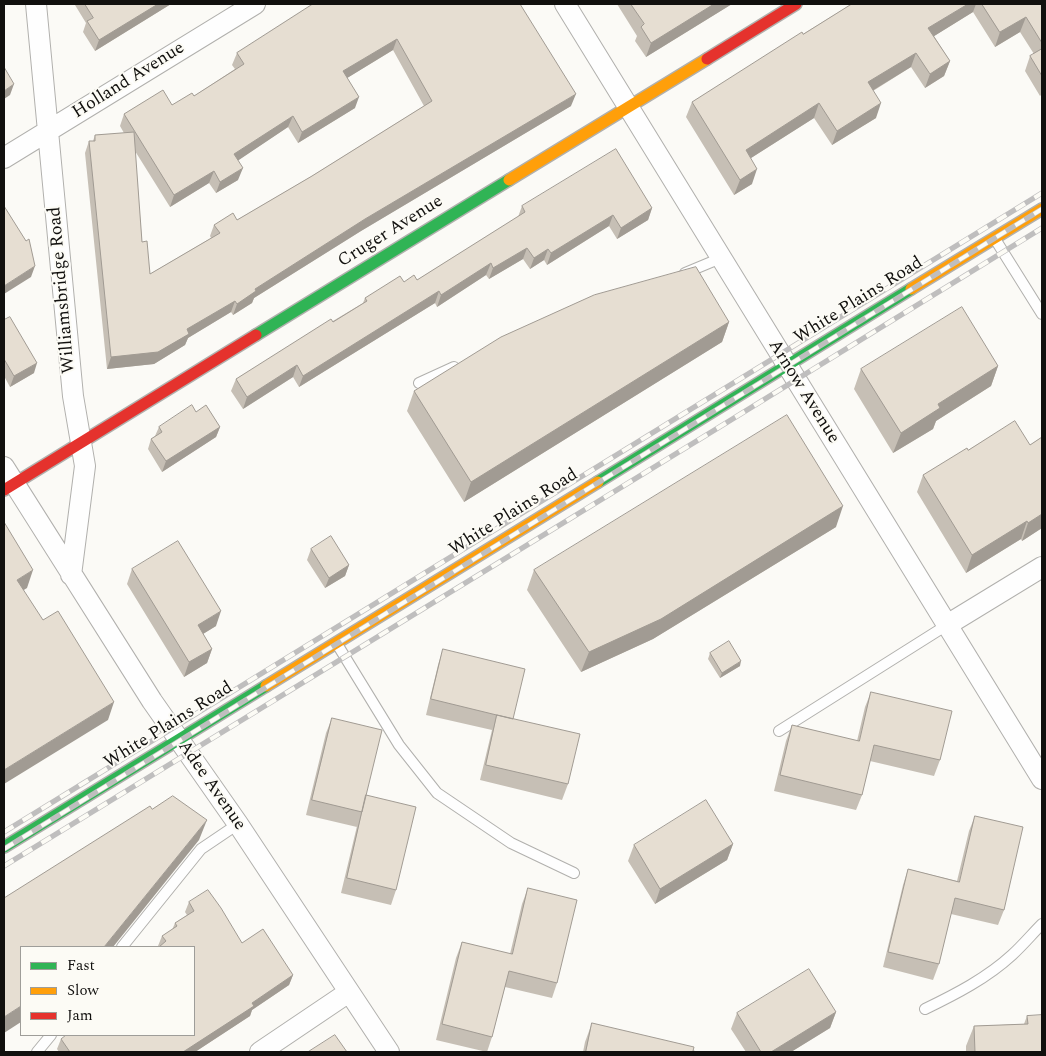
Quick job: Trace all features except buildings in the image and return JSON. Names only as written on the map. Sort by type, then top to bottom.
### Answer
[{"type":"main road","name":"Cruger Avenue","points":[[7,481],[81,442],[796,4]]},
{"type":"main road","name":"White Plains Road","points":[[4,847],[1042,209]]},
{"type":"street","name":"Williamsbridge Road","points":[[36,4],[73,396],[85,466],[71,575]]},
{"type":"street","name":"Holland Avenue","points":[[4,158],[255,4]]},
{"type":"street","name":"Arnow Avenue","points":[[565,4],[1042,779]]},
{"type":"street","name":"Adee Avenue","points":[[7,481],[71,575],[152,701],[238,824],[389,1052]]},
{"type":"street","points":[[947,625],[1042,567]]},
{"type":"street","points":[[260,1052],[349,992]]},
{"type":"lane","points":[[995,238],[1042,314]]},
{"type":"lane","points":[[671,278],[721,258]]},
{"type":"lane","points":[[419,383],[464,363]]},
{"type":"lane","points":[[779,731],[947,625]]},
{"type":"lane","points":[[336,643],[399,745],[438,793],[511,843],[574,873]]},
{"type":"lane","points":[[123,946],[201,849],[238,824]]},
{"type":"lane","points":[[925,1009],[960,992],[994,969],[1013,954],[1042,924]]},
{"type":"lane","points":[[37,1052],[50,1036]]},
{"type":"railway","points":[[4,832],[1042,193]]},
{"type":"railway","points":[[4,849],[1042,209]]},
{"type":"railway","points":[[4,866],[1042,228]]},
{"type":"traffic: fast","points":[[256,335],[509,180]]},
{"type":"traffic: fast","points":[[598,482],[911,289]]},
{"type":"traffic: fast","points":[[4,847],[266,686]]},
{"type":"traffic: slow","points":[[509,180],[707,59]]},
{"type":"traffic: slow","points":[[911,289],[1042,209]]},
{"type":"traffic: slow","points":[[266,686],[598,482]]},
{"type":"traffic: jam","points":[[707,59],[796,4]]},
{"type":"traffic: jam","points":[[4,490],[256,335]]}]
